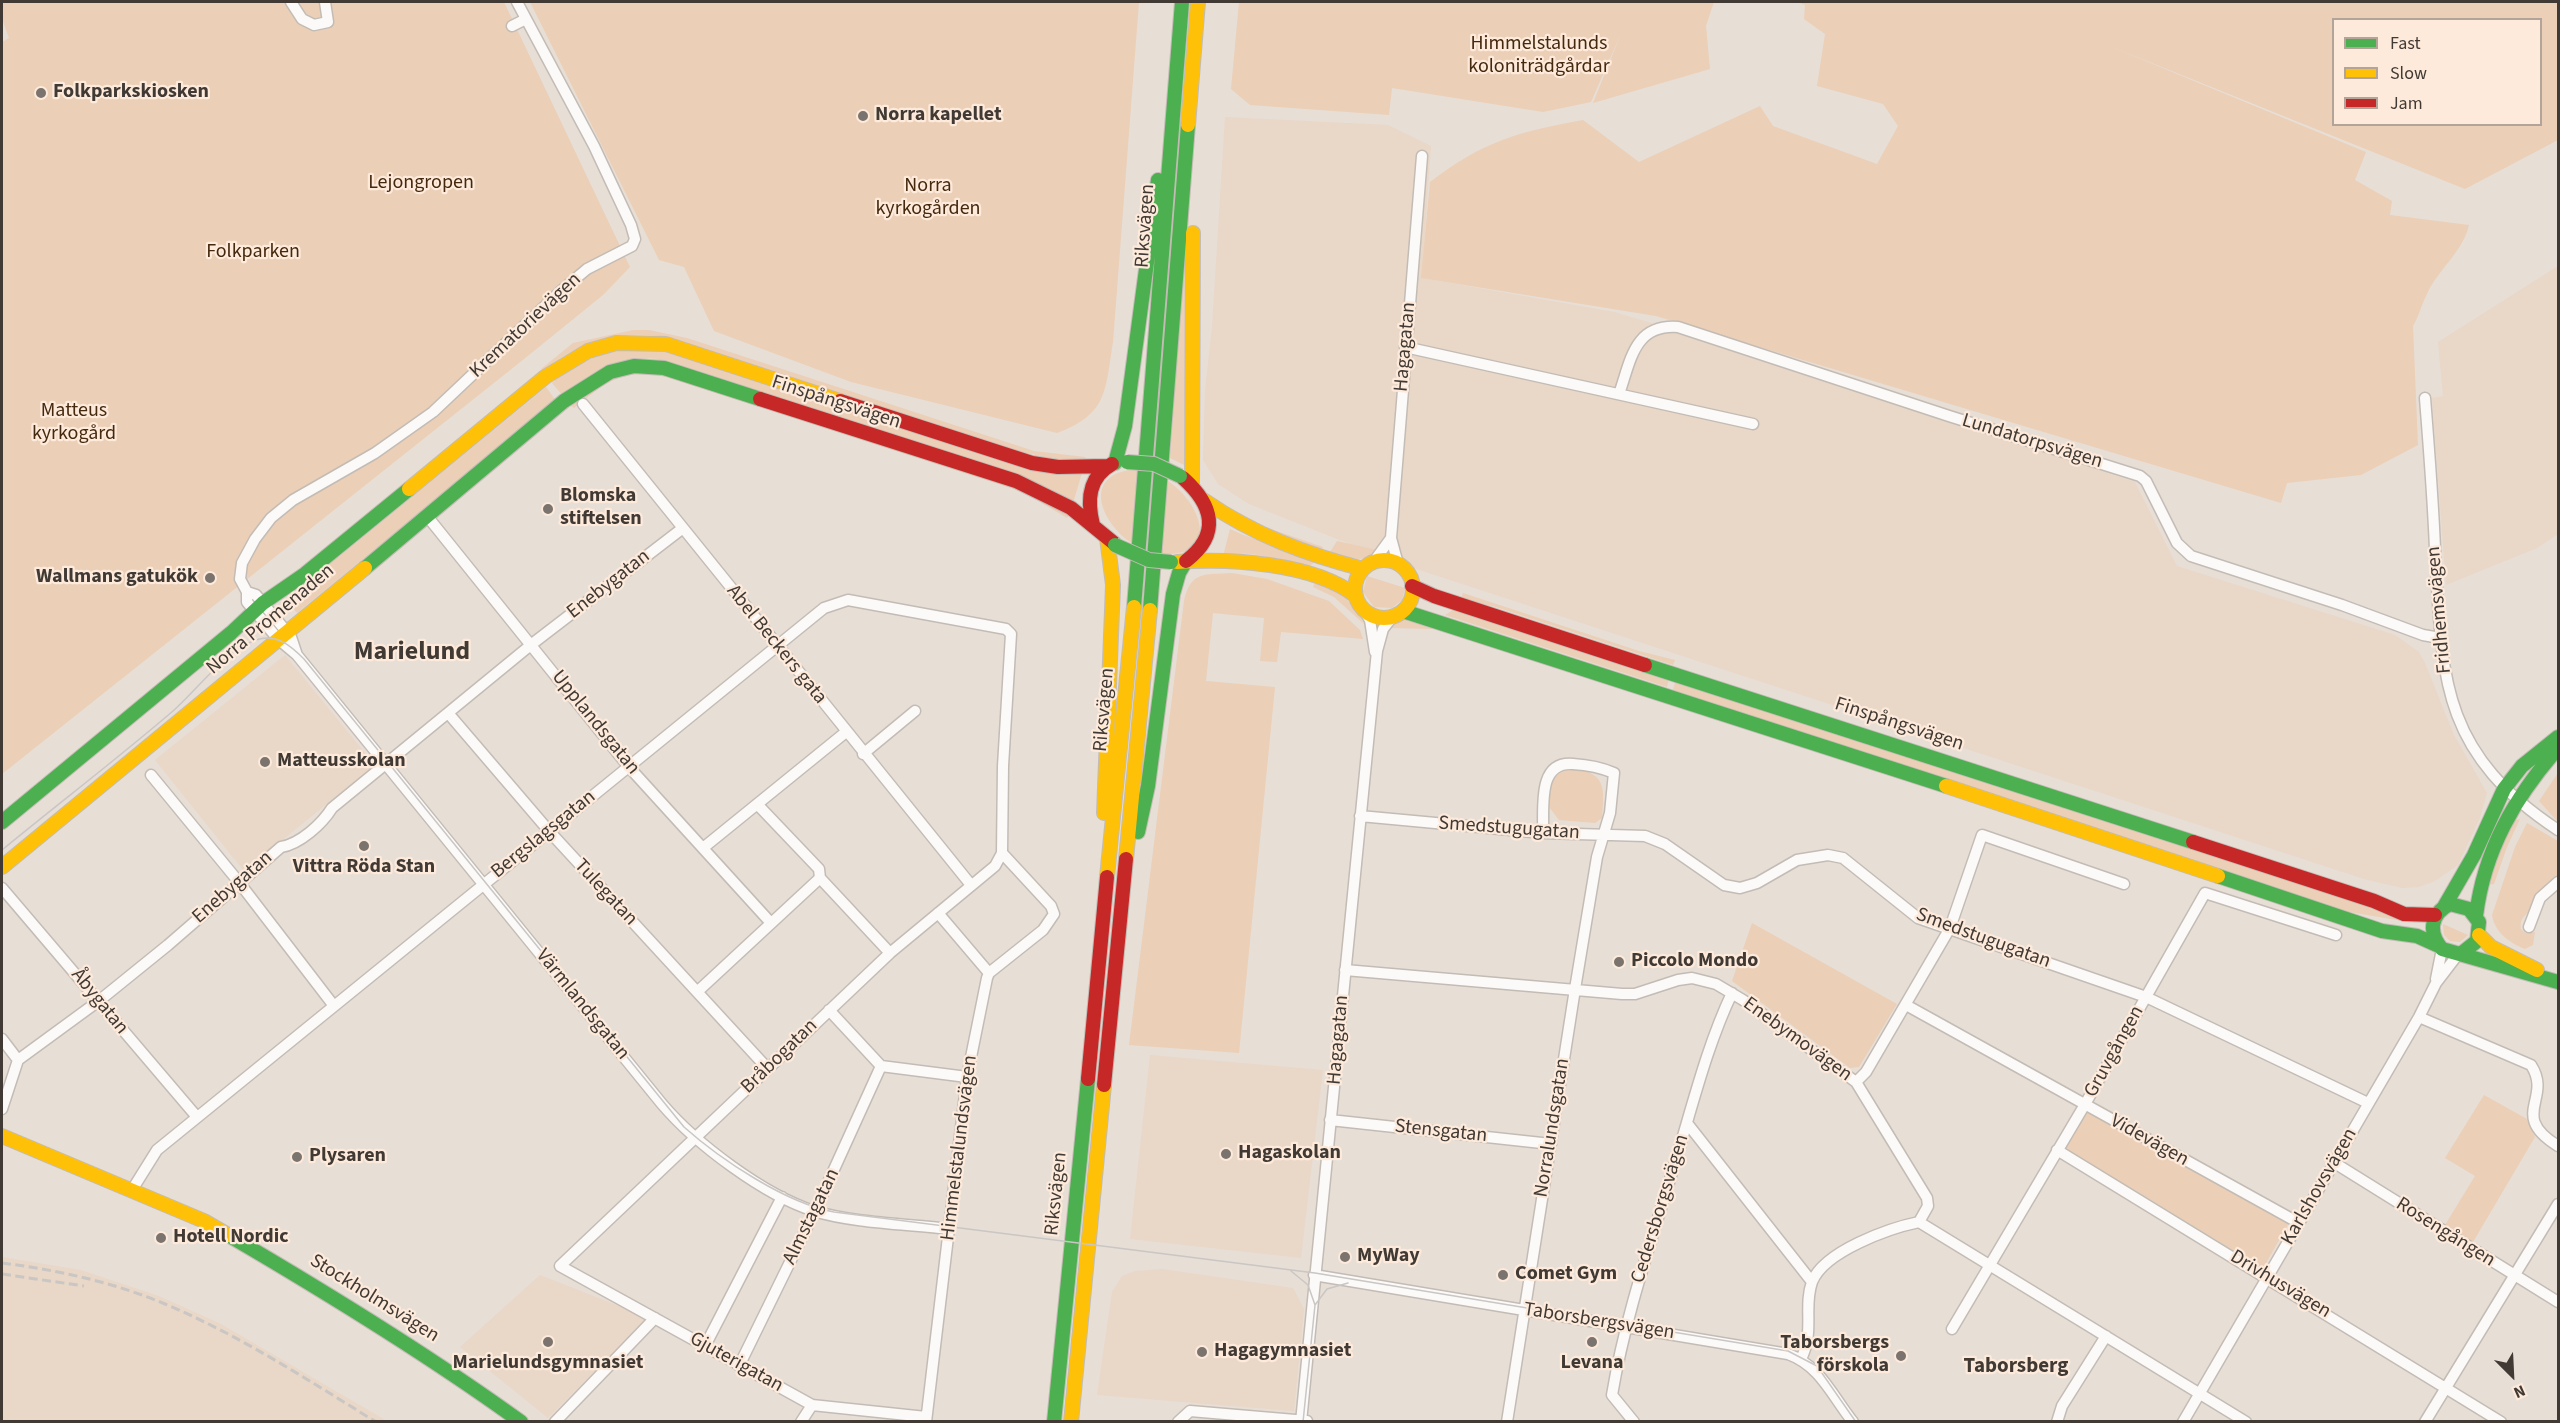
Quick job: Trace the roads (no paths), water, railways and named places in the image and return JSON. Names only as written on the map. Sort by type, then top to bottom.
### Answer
[{"type":"main road","name":"Riksvägen","points":[[1054,1422],[1108,882],[1150,419],[1182,2]]},
{"type":"main road","name":"Riksvägen","points":[[1071,1422],[1150,615],[1198,2]]},
{"type":"main road","points":[[1192,485],[1190,466],[1194,50]]},
{"type":"main road","points":[[1176,80],[1145,260],[1125,426],[1116,464],[1089,492],[1089,509],[1093,525],[1111,541],[1149,560],[1266,562],[1346,588],[1372,616],[1398,613],[1787,733],[2334,913],[2417,927],[2437,942],[2460,953],[2522,973],[2555,980]]},
{"type":"main road","name":"Finspångsvägen","points":[[556,369],[596,346],[632,340],[666,344],[1032,462],[1058,467],[1116,464]]},
{"type":"main road","name":"Finspångsvägen","points":[[564,401],[611,370],[638,364],[664,368],[1016,481],[1063,504],[1093,525]]},
{"type":"main road","name":"Norra Promenaden","points":[[2,822],[556,369]]},
{"type":"main road","name":"Norra Promenaden","points":[[2,867],[564,401]]},
{"type":"main road","points":[[1116,464],[1154,464],[1180,476],[1192,485],[1205,501],[1240,526],[1268,540],[1367,566],[1389,560],[1398,564],[1410,576],[1412,585],[1408,606],[1398,613]]},
{"type":"main road","points":[[1122,892],[1148,786],[1173,594],[1179,573],[1186,561],[1204,546],[1209,533],[1210,519],[1205,501]]},
{"type":"main road","points":[[1108,882],[1103,781],[1113,585],[1111,541]]},
{"type":"main road","points":[[1358,601],[1355,587],[1367,566]]},
{"type":"main road","name":"Finspångsvägen","points":[[1412,585],[1434,596],[2374,901],[2404,914],[2444,908],[2469,909],[2476,916]]},
{"type":"main road","points":[[2437,942],[2444,908],[2466,887],[2474,855],[2504,789],[2522,766],[2559,737]]},
{"type":"main road","points":[[2555,980],[2496,949],[2480,935],[2476,916],[2478,890],[2482,876],[2517,800],[2532,776],[2559,748]]},
{"type":"main road","points":[[2460,953],[2473,946],[2480,935]]},
{"type":"main road","name":"Stockholmsvägen","points":[[2,1136],[204,1221],[280,1263],[432,1358],[521,1422]]},
{"type":"street","points":[[291,2],[302,19],[314,25],[328,22],[325,2]]},
{"type":"street","name":"Krematorievägen","points":[[261,611],[256,595],[247,592],[240,579],[242,563],[255,539],[271,518],[293,500],[367,458],[434,412],[562,290],[588,269],[632,246],[635,239],[631,225],[594,146],[517,2]]},
{"type":"street","points":[[512,26],[526,19]]},
{"type":"street","name":"Hagagatan","points":[[1398,564],[1391,538],[1422,156]]},
{"type":"street","name":"Lundatorpsvägen","points":[[1619,394],[1638,342],[1645,334],[1655,328],[1678,327],[1949,417],[2140,476],[2146,481],[2177,543],[2191,556],[2342,605],[2423,635],[2440,638]]},
{"type":"street","points":[[1405,347],[1753,424]]},
{"type":"street","name":"Fridhemsvägen","points":[[2425,398],[2440,638],[2450,697],[2466,736],[2504,789],[2559,830]]},
{"type":"street","name":"Abel Beckers gata","points":[[583,404],[863,754],[971,885]]},
{"type":"street","name":"Upplandsgatan","points":[[427,516],[628,766],[771,923]]},
{"type":"street","name":"Enebygatan","points":[[18,1060],[100,1000],[228,894],[238,881],[281,847],[292,845],[326,818],[332,808],[532,644],[683,528]]},
{"type":"street","points":[[1367,566],[1391,538]]},
{"type":"street","name":"Bergslagsgatan","points":[[132,1190],[157,1150],[824,608],[848,600],[1006,629],[1011,634],[1003,766],[1002,853]]},
{"type":"street","name":"Hagagatan","points":[[1358,601],[1370,620],[1376,658]]},
{"type":"street","name":"Värmlandsgatan","points":[[261,611],[662,1104],[693,1138],[782,1197],[815,1211],[950,1229]]},
{"type":"street","name":"Hagagatan","points":[[1301,1421],[1376,658],[1383,629],[1398,613]]},
{"type":"street","points":[[863,754],[915,711]]},
{"type":"street","name":"Tulegatan","points":[[448,713],[549,831],[768,1069]]},
{"type":"street","points":[[703,848],[846,732]]},
{"type":"street","name":"Norralundsgatan","points":[[1507,1422],[1575,989],[1597,857],[1610,813],[1614,773],[1596,765],[1563,763],[1554,766],[1547,775],[1543,833]]},
{"type":"street","points":[[151,775],[238,881],[334,1006]]},
{"type":"street","points":[[757,804],[819,870],[820,878],[890,953]]},
{"type":"street","name":"Smedstugugatan","points":[[1360,816],[1543,833],[1603,836],[1630,833],[1645,836],[1671,848],[1724,885],[1740,888],[1757,883],[1797,860],[1828,855],[1843,858],[1917,918],[2146,997],[2368,1103]]},
{"type":"street","points":[[1856,1082],[1866,1072],[1950,928],[1982,835],[2124,884]]},
{"type":"street","points":[[938,913],[989,973],[1051,922],[1054,914],[1051,906],[1002,853]]},
{"type":"street","name":"Bråbogatan","points":[[560,1266],[890,953],[995,866],[1002,853]]},
{"type":"street","points":[[697,992],[820,878]]},
{"type":"street","points":[[2529,927],[2540,898],[2559,882]]},
{"type":"street","name":"Åbygatan","points":[[2,888],[100,1000],[136,1048],[197,1117]]},
{"type":"street","name":"Gruvgången","points":[[1952,1329],[2084,1106],[2205,893],[2336,935]]},
{"type":"street","name":"Karlshovsvägen","points":[[2436,983],[2437,942]]},
{"type":"street","name":"Karlshovsvägen","points":[[2183,1422],[2419,1017],[2436,983],[2460,953]]},
{"type":"street","name":"Enebymovägen","points":[[1345,970],[1635,994],[1678,980],[1692,978],[1716,984],[1732,993],[1856,1082],[1927,1198],[1928,1206],[1919,1222]]},
{"type":"street","name":"Himmelstalundsvägen","points":[[926,1419],[967,1077],[989,973]]},
{"type":"street","name":"Cedersborgsvägen","points":[[1634,1422],[1612,1395],[1625,1326],[1722,1013],[1732,993]]},
{"type":"street","name":"Videvägen","points":[[1906,1005],[2084,1106],[2300,1223]]},
{"type":"street","points":[[829,1010],[881,1066],[967,1077]]},
{"type":"street","points":[[2419,1017],[2530,1065],[2537,1084],[2532,1118],[2545,1137],[2559,1146]]},
{"type":"street","points":[[2,1039],[18,1060],[2,1109]]},
{"type":"street","name":"Almstagatan","points":[[739,1366],[815,1211],[881,1066]]},
{"type":"street","name":"Stensgatan","points":[[1330,1120],[1551,1143]]},
{"type":"street","points":[[1687,1123],[1812,1282],[1810,1336],[1801,1359]]},
{"type":"street","name":"Drivhusvägen","points":[[2057,1150],[2501,1422]]},
{"type":"street","name":"Rosengången","points":[[2333,1162],[2559,1302]]},
{"type":"street","points":[[705,1346],[782,1197]]},
{"type":"street","points":[[2425,1422],[2559,1204]]},
{"type":"street","points":[[1812,1282],[1831,1262],[1863,1240],[1889,1229],[1919,1222],[2246,1422]]},
{"type":"street","name":"Gjuterigatan","points":[[560,1266],[812,1406],[926,1419]]},
{"type":"street","name":"Taborsbergsvägen","points":[[1314,1275],[1761,1349],[1801,1359],[1820,1375],[1853,1422]]},
{"type":"street","points":[[555,1422],[655,1318]]},
{"type":"street","points":[[2057,1422],[2062,1406],[2106,1336]]},
{"type":"street","points":[[801,1422],[812,1406]]},
{"type":"street","points":[[1178,1422],[1190,1411],[1307,1422]]},
{"type":"tram line","points":[[2,850],[173,711],[234,652],[256,640],[276,639],[288,645],[304,659],[684,1127],[716,1153],[775,1190],[796,1200],[834,1212],[1315,1273],[1788,1351],[1817,1366],[1856,1422]]},
{"type":"tram line","points":[[1291,1271],[1308,1285],[1315,1305],[1303,1422]]},
{"type":"tram line","points":[[1315,1305],[1327,1289],[1348,1283]]},
{"type":"railway","points":[[2,1263],[85,1278],[125,1289],[165,1304],[246,1344],[376,1422]]},
{"type":"railway","points":[[2,1274],[84,1286]]},
{"type":"place","name":"Folkparkskiosken","points":[[41,93]]},
{"type":"place","name":"Norra kapellet","points":[[863,116]]},
{"type":"place","name":"Blomska stiftelsen","points":[[548,509]]},
{"type":"place","name":"Wallmans gatukök","points":[[210,578]]},
{"type":"place","name":"Matteusskolan","points":[[265,762]]},
{"type":"place","name":"Vittra Röda Stan","points":[[364,846]]},
{"type":"place","name":"Piccolo Mondo","points":[[1619,962]]},
{"type":"place","name":"Hagaskolan","points":[[1226,1154]]},
{"type":"place","name":"Plysaren","points":[[297,1157]]},
{"type":"place","name":"Hotell Nordic","points":[[161,1238]]},
{"type":"place","name":"MyWay","points":[[1345,1257]]},
{"type":"place","name":"Comet Gym","points":[[1503,1275]]},
{"type":"place","name":"Marielundsgymnasiet","points":[[548,1342]]},
{"type":"place","name":"Levana","points":[[1592,1342]]},
{"type":"place","name":"Hagagymnasiet","points":[[1202,1352]]},
{"type":"place","name":"Taborsbergs förskola","points":[[1901,1356]]},
{"type":"district","name":"Marielund","points":[[412,653]]},
{"type":"district","name":"Taborsberg","points":[[2016,1367]]},
{"type":"park label","name":"Himmelstalunds koloniträdgårdar","points":[[1539,56]]},
{"type":"park label","name":"Lejongropen","points":[[421,184]]},
{"type":"park label","name":"Norra kyrkogården","points":[[928,198]]},
{"type":"park label","name":"Folkparken","points":[[253,253]]},
{"type":"park label","name":"Matteus kyrkogård","points":[[74,424]]}]
